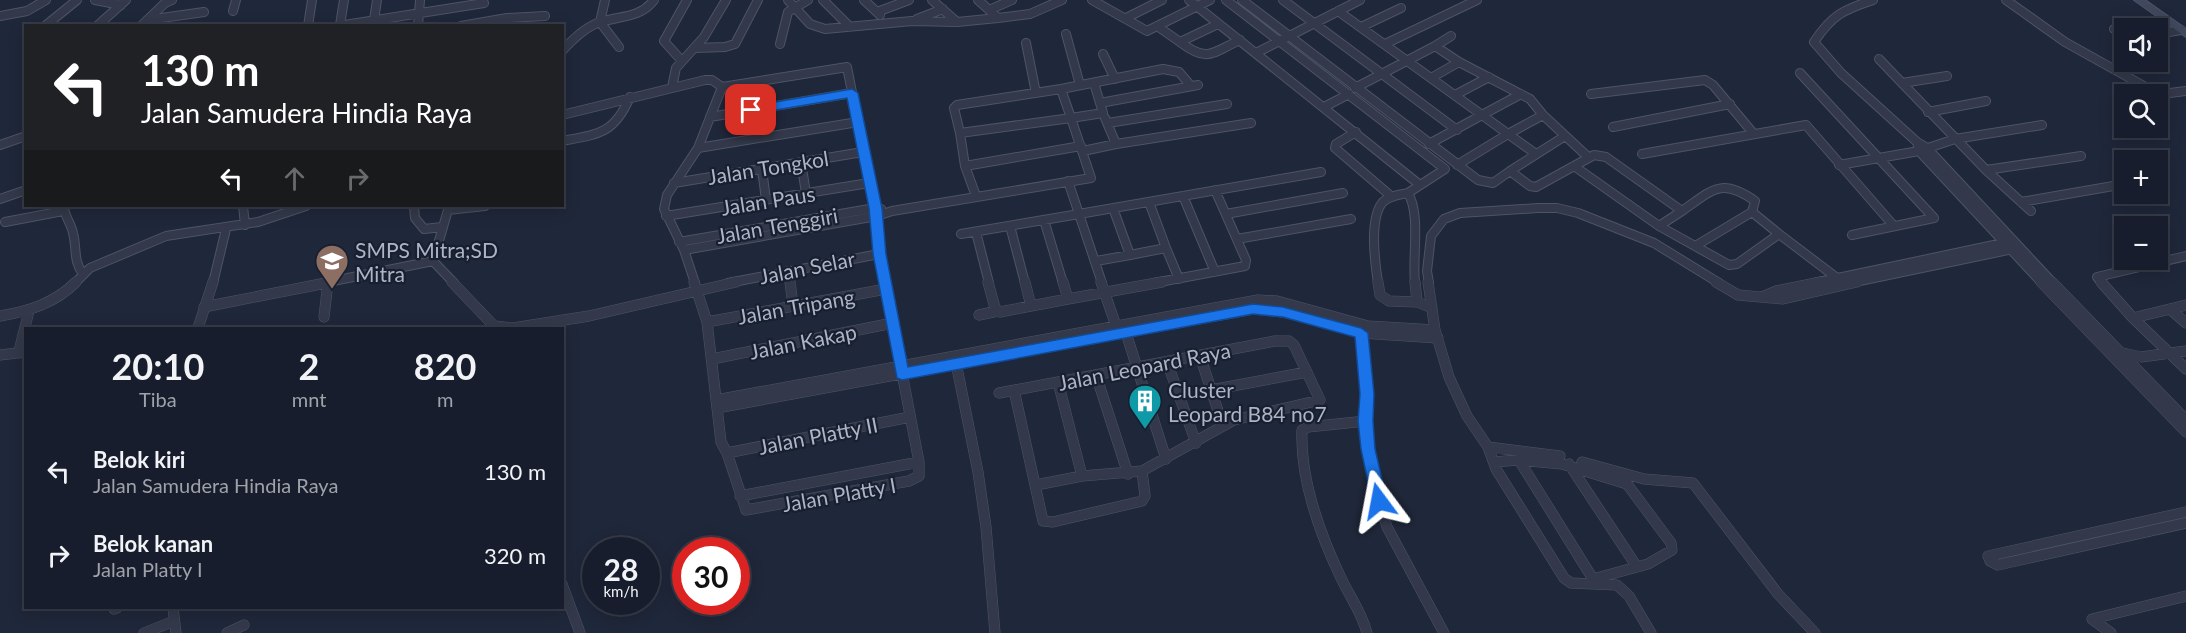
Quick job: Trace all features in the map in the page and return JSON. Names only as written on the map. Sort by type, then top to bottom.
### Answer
[{"type":"main road","points":[[2139,0],[2183,32]]},
{"type":"street","points":[[0,16],[27,11],[46,0]]},
{"type":"street","points":[[47,24],[77,0]]},
{"type":"street","points":[[94,0],[123,2]]},
{"type":"street","points":[[106,24],[133,0]]},
{"type":"street","points":[[144,23],[172,0]]},
{"type":"street","points":[[233,11],[236,0]]},
{"type":"street","points":[[308,24],[312,0]]},
{"type":"street","points":[[339,24],[344,0]]},
{"type":"street","points":[[374,20],[377,0]]},
{"type":"street","points":[[418,24],[420,0]]},
{"type":"street","points":[[600,22],[605,0]]},
{"type":"street","points":[[564,49],[578,34],[600,22],[644,13],[654,0]]},
{"type":"street","points":[[681,60],[664,41],[687,0]]},
{"type":"street","points":[[672,87],[673,75],[681,60],[696,48],[726,0]]},
{"type":"street","points":[[696,48],[725,47],[735,44],[758,0]]},
{"type":"street","points":[[788,0],[815,27],[825,29],[912,21],[957,22],[998,18],[1030,14],[1062,0]]},
{"type":"street","points":[[780,44],[788,12],[808,0]]},
{"type":"street","points":[[823,0],[850,27]]},
{"type":"street","points":[[864,0],[888,23]]},
{"type":"street","points":[[877,12],[909,0]]},
{"type":"street","points":[[932,0],[957,22]]},
{"type":"street","points":[[978,0],[998,18]]},
{"type":"street","points":[[989,10],[1012,0]]},
{"type":"street","points":[[1092,0],[1145,31],[1210,0]]},
{"type":"street","points":[[1103,5],[1113,0]]},
{"type":"street","points":[[1126,18],[1162,0]]},
{"type":"street","points":[[1189,0],[1420,185]]},
{"type":"street","points":[[1226,0],[1285,38]]},
{"type":"street","points":[[1242,0],[1445,169],[1408,193],[1385,200],[1377,209],[1374,237],[1379,291],[1383,298],[1389,301],[1416,302],[1431,308]]},
{"type":"street","points":[[1283,0],[1457,130]]},
{"type":"street","points":[[1256,53],[1360,0]]},
{"type":"street","points":[[1385,44],[1476,0]]},
{"type":"street","points":[[1873,0],[1839,11],[1827,21],[1814,42],[1840,73],[1921,147],[2109,355],[2186,432]]},
{"type":"street","points":[[2006,0],[2065,42],[2140,84]]},
{"type":"street","points":[[99,24],[123,2]]},
{"type":"street","points":[[346,24],[484,2],[484,21]]},
{"type":"street","points":[[1361,27],[1401,8]]},
{"type":"street","points":[[912,21],[943,9]]},
{"type":"street","points":[[1338,11],[1536,154]]},
{"type":"street","points":[[144,23],[204,12]]},
{"type":"street","points":[[470,24],[545,16]]},
{"type":"street","points":[[393,24],[395,17]]},
{"type":"street","points":[[600,22],[619,47]]},
{"type":"street","points":[[1179,42],[1218,24]]},
{"type":"street","points":[[1157,26],[1196,54],[1205,56],[1240,40]]},
{"type":"street","points":[[2168,33],[2183,32]]},
{"type":"street","points":[[1066,34],[1080,85]]},
{"type":"street","points":[[1324,107],[1451,36]]},
{"type":"street","points":[[1026,42],[1035,93]]},
{"type":"street","points":[[1435,46],[1459,62],[1533,101],[1543,115],[1588,157]]},
{"type":"street","points":[[1103,54],[1115,79]]},
{"type":"street","points":[[1879,59],[1955,140],[2031,211]]},
{"type":"street","points":[[1431,78],[1459,62]]},
{"type":"street","name":"Jalan Selar","points":[[519,327],[589,316],[654,302],[697,289],[879,254],[876,212],[850,73],[844,67],[722,87]]},
{"type":"street","points":[[976,196],[964,166],[955,106],[1163,69],[1175,70],[1195,85],[1100,103]]},
{"type":"street","points":[[1800,73],[1934,218],[1852,235]]},
{"type":"street","points":[[1902,83],[1947,76]]},
{"type":"street","points":[[1455,95],[1489,77]]},
{"type":"street","points":[[564,114],[672,87],[712,80],[722,87],[698,148],[674,183],[664,203],[666,216],[682,246],[707,322],[721,442],[727,453],[740,496],[919,462]]},
{"type":"street","points":[[1591,94],[1700,80],[1713,85],[1753,133]]},
{"type":"street","points":[[1094,83],[1116,144]]},
{"type":"street","points":[[1060,89],[1082,149]]},
{"type":"street","points":[[1352,91],[1478,180],[1489,183],[1565,136]]},
{"type":"street","points":[[2168,93],[2186,91]]},
{"type":"street","points":[[710,117],[852,93]]},
{"type":"street","points":[[1429,144],[1521,94]]},
{"type":"street","points":[[564,140],[612,128],[621,119],[630,97]]},
{"type":"street","points":[[1928,112],[1986,101]]},
{"type":"street","points":[[1108,123],[1227,104]]},
{"type":"street","points":[[1613,126],[1730,104]]},
{"type":"street","points":[[960,133],[1103,113]]},
{"type":"street","points":[[1457,165],[1543,115]]},
{"type":"street","points":[[698,148],[858,122]]},
{"type":"street","points":[[964,166],[1251,123]]},
{"type":"street","points":[[1642,153],[1806,125],[1893,225]]},
{"type":"street","points":[[1839,165],[1955,140],[2042,125]]},
{"type":"street","points":[[1356,132],[1334,146],[1342,156],[1392,197]]},
{"type":"street","points":[[0,145],[24,137]]},
{"type":"street","name":"Jalan Tenggiri","points":[[682,246],[1091,178],[1082,149]]},
{"type":"street","name":"Jalan Tongkol","points":[[674,183],[863,152]]},
{"type":"street","points":[[1510,171],[1530,186],[1536,187],[1588,157],[1594,155],[1606,157],[1682,211]]},
{"type":"street","points":[[1986,170],[2081,156]]},
{"type":"street","points":[[801,162],[806,193]]},
{"type":"street","points":[[1574,166],[1659,226],[1732,265],[1779,234]]},
{"type":"street","points":[[762,169],[766,200]]},
{"type":"street","points":[[962,234],[1321,172]]},
{"type":"street","points":[[1068,182],[1116,326]]},
{"type":"street","name":"Jalan Paus","points":[[666,216],[869,183]]},
{"type":"street","points":[[1659,226],[1723,184],[1755,201],[1752,212],[1697,245]]},
{"type":"street","points":[[2021,202],[2114,186]]},
{"type":"street","points":[[979,315],[1245,266],[1246,260],[1215,190]]},
{"type":"street","points":[[0,199],[24,191]]},
{"type":"street","points":[[1226,214],[1342,193]]},
{"type":"street","points":[[1408,193],[1413,200],[1415,218],[1413,255],[1416,302]]},
{"type":"street","points":[[1183,196],[1215,272]]},
{"type":"street","points":[[1149,202],[1179,279]]},
{"type":"street","points":[[243,207],[245,225]]},
{"type":"street","points":[[0,315],[29,311],[62,295],[83,274],[100,263],[166,237],[245,225],[282,216],[304,207]]},
{"type":"street","points":[[414,207],[415,218],[424,229],[442,227]]},
{"type":"street","points":[[433,261],[448,210],[476,207]]},
{"type":"street","points":[[5,222],[64,208],[74,235],[75,262],[83,274]]},
{"type":"street","points":[[1113,208],[1130,255]]},
{"type":"street","points":[[1651,633],[1629,596],[1617,585],[1571,583],[1564,578],[1514,500],[1488,447],[1457,396],[1431,308],[1427,260],[1431,236],[1440,223],[1460,213],[1557,208],[1616,226],[1674,254],[1728,291],[1746,297],[1783,299],[2011,245]]},
{"type":"street","points":[[1752,212],[1837,278]]},
{"type":"street","points":[[1237,239],[1352,219]]},
{"type":"street","points":[[1044,220],[1068,299]]},
{"type":"street","points":[[1010,226],[1031,306]]},
{"type":"street","points":[[198,327],[215,277],[226,228]]},
{"type":"street","points":[[976,232],[998,311]]},
{"type":"street","points":[[1762,297],[1776,291],[1837,278],[2011,245]]},
{"type":"street","points":[[2011,245],[2123,352],[2138,371],[2186,420]]},
{"type":"street","points":[[1096,261],[1166,248]]},
{"type":"street","points":[[879,254],[893,323]]},
{"type":"street","points":[[2186,256],[2097,277],[2133,318],[2186,369]]},
{"type":"street","points":[[204,308],[433,261]]},
{"type":"street","points":[[433,261],[496,327]]},
{"type":"street","points":[[788,271],[794,305]]},
{"type":"street","points":[[324,317],[327,282]]},
{"type":"street","name":"Jalan Tripang","points":[[707,322],[886,289]]},
{"type":"street","points":[[2133,318],[2186,305]]},
{"type":"street","points":[[973,357],[1116,326],[1262,308],[1361,329],[1437,334]]},
{"type":"street","points":[[2170,309],[2186,323]]},
{"type":"street","points":[[25,327],[29,311]]},
{"type":"street","name":"Jalan Kakap","points":[[712,359],[893,323]]},
{"type":"street","name":"Jalan Platty I","points":[[740,496],[746,510],[751,510],[909,481],[919,476],[919,462],[893,323]]},
{"type":"street","points":[[717,404],[955,360],[1126,333],[1155,323]]},
{"type":"street","points":[[1361,329],[1367,394],[1366,421],[1374,481],[1387,527],[1444,633]]},
{"type":"street","points":[[24,331],[20,347],[24,351]]},
{"type":"street","points":[[1126,333],[1166,459]]},
{"type":"street","name":"Jalan Leopard Raya","points":[[999,393],[1275,341],[1289,341],[1298,352],[1307,372]]},
{"type":"street","points":[[2109,355],[2123,352],[2141,357],[2186,351]]},
{"type":"street","points":[[0,355],[24,352]]},
{"type":"street","points":[[1200,356],[1223,426]]},
{"type":"street","points":[[2138,371],[2141,357]]},
{"type":"street","points":[[955,360],[978,472],[986,527],[994,633]]},
{"type":"street","points":[[1167,362],[1196,443]]},
{"type":"street","points":[[2128,373],[2138,371]]},
{"type":"street","points":[[1036,485],[1082,476],[1128,474],[1142,471],[1223,426],[1252,414],[1320,400],[1307,372],[1211,390]]},
{"type":"street","points":[[1096,375],[1128,474]]},
{"type":"street","points":[[1058,382],[1082,476]]},
{"type":"street","points":[[1014,390],[1044,521],[1053,522],[1142,501],[1145,496],[1142,471]]},
{"type":"street","name":"Jalan Platty II","points":[[727,453],[910,417]]},
{"type":"street","points":[[1366,421],[1308,427],[1302,430],[1300,437],[1307,476],[1324,537],[1342,579],[1364,616],[1367,633]]},
{"type":"street","points":[[1488,447],[1545,452],[1644,479],[1692,483],[1778,594],[1815,633]]},
{"type":"street","points":[[1494,462],[1519,459],[1552,460],[1627,484],[1671,543],[1672,550],[1668,556],[1593,579],[1519,459]]},
{"type":"street","points":[[1569,464],[1637,567]]},
{"type":"street","points":[[2186,512],[2112,526],[1988,556],[1990,561],[1998,565],[2186,523]]},
{"type":"street","points":[[564,589],[580,633]]},
{"type":"street","points":[[2111,633],[2092,619],[2186,596]]},
{"type":"street","points":[[144,633],[175,627],[173,609]]},
{"type":"street","points":[[227,633],[244,626]]},
{"type":"place","name":"SMPS Mitra;SD Mitra","points":[[332,290]]},
{"type":"place","name":"Cluster Leopard B84 no7","points":[[1145,430]]},
{"type":"route","points":[[751,110],[852,93],[876,208],[879,254],[902,374],[1253,309],[1262,308],[1283,312],[1361,333],[1367,394],[1368,449],[1379,501]]}]
